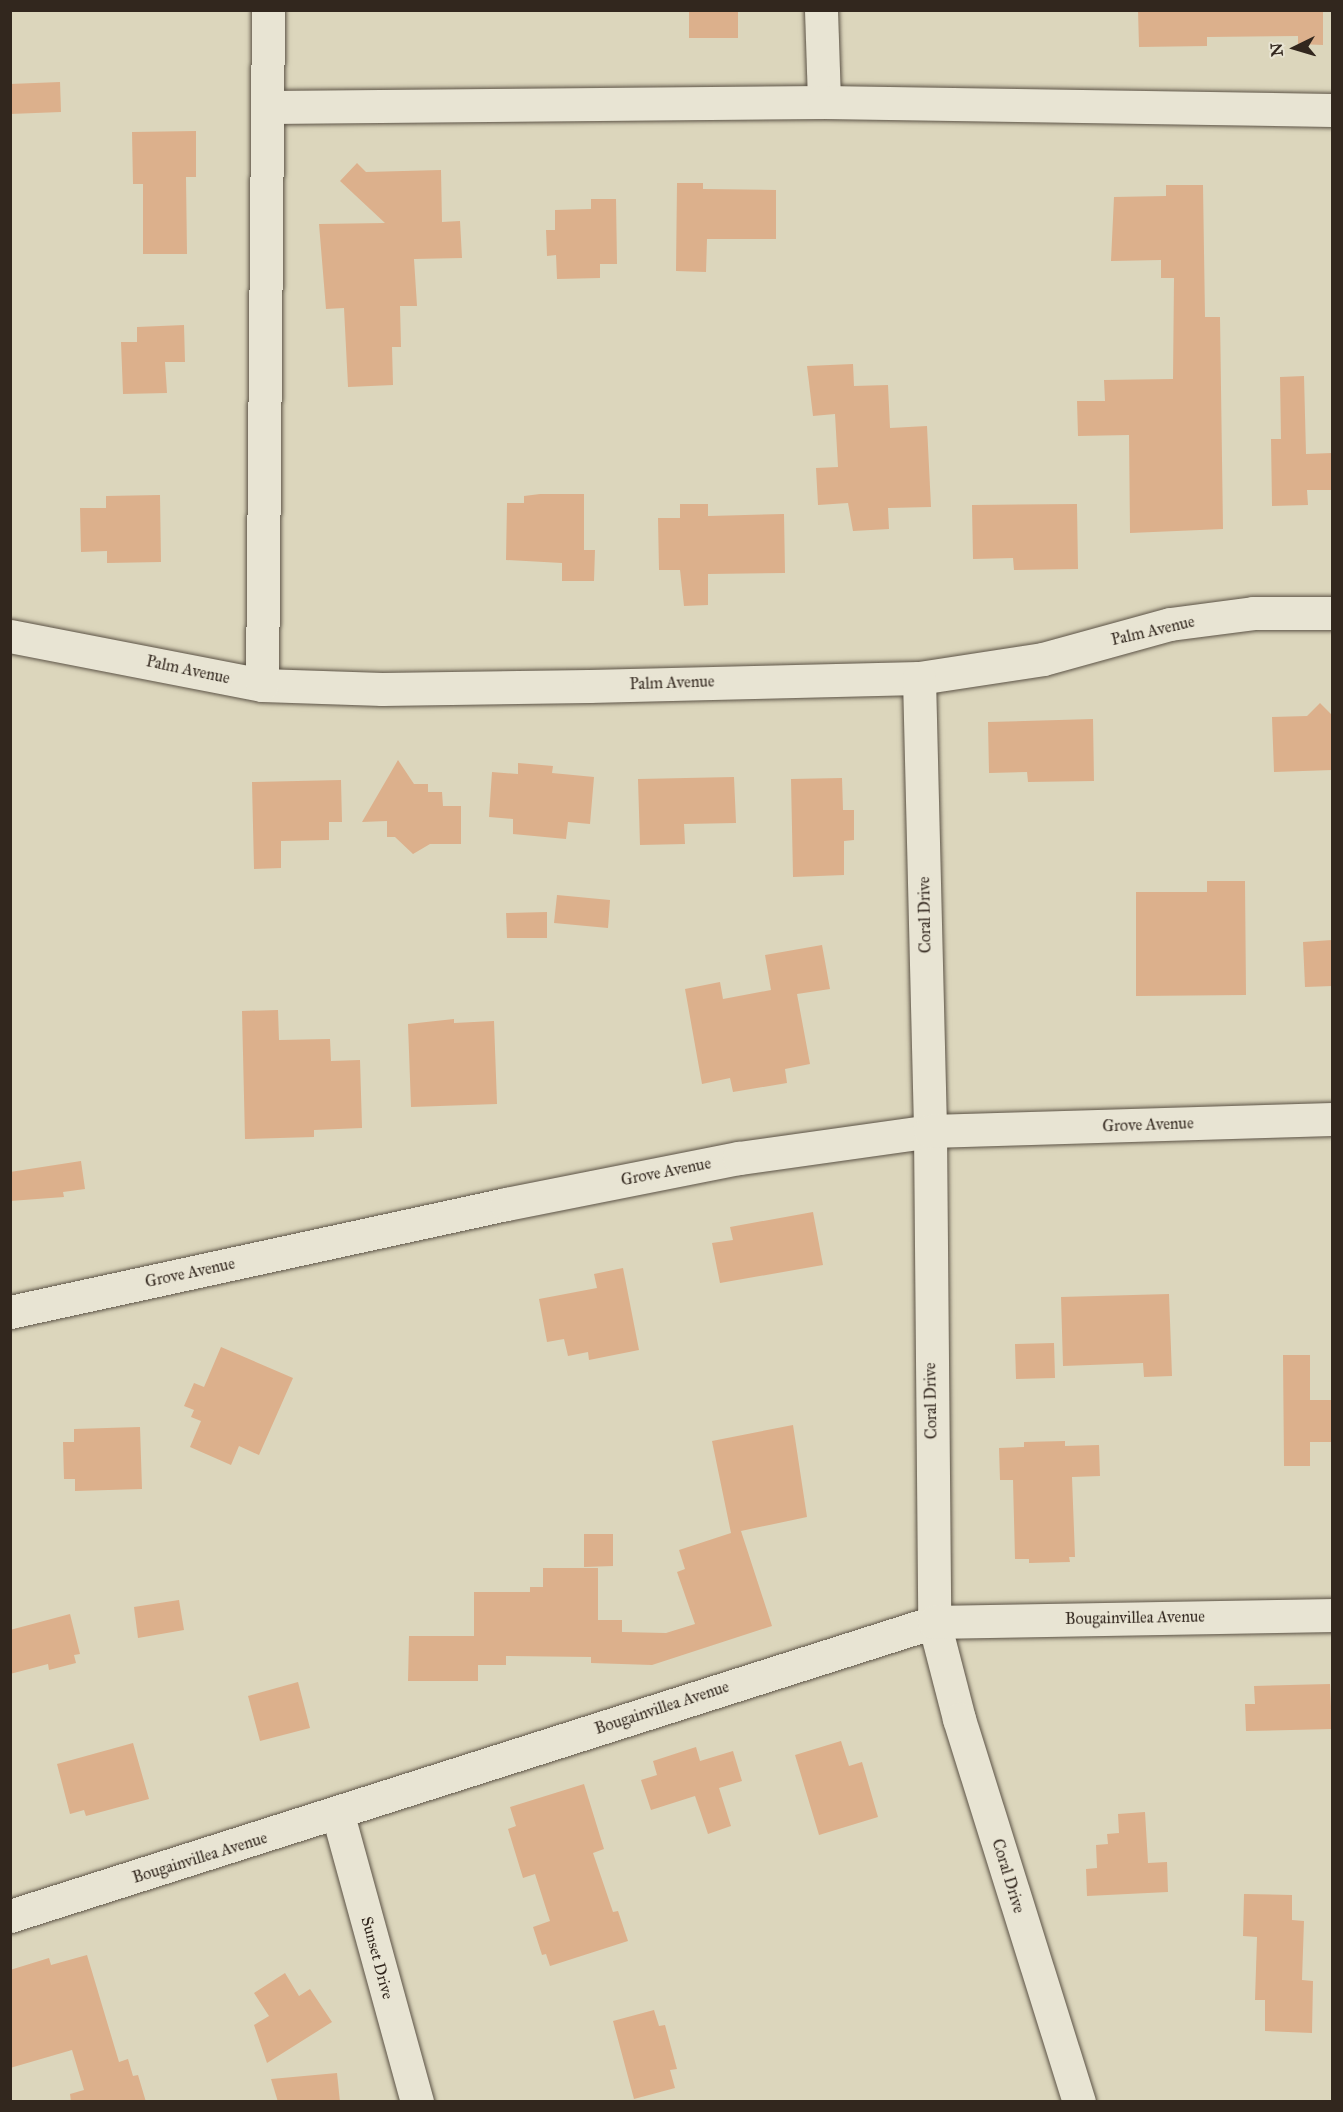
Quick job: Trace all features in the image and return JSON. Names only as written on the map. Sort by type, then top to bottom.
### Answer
[{"type":"street","points":[[262,685],[270,107],[268,10]]},
{"type":"street","points":[[821,10],[824,102]]},
{"type":"street","points":[[270,107],[824,102],[1332,110]]},
{"type":"street","name":"Palm Avenue","points":[[10,636],[262,685],[382,689],[919,678],[1043,659],[1170,624],[1253,613],[1332,613]]},
{"type":"street","name":"Coral Drive","points":[[919,678],[930,1131],[934,1622],[958,1719],[1079,2102]]},
{"type":"street","name":"Grove Avenue","points":[[10,1312],[675,1170],[930,1131],[1332,1119]]},
{"type":"street","name":"Bougainvillea Avenue","points":[[10,1916],[338,1815],[473,1767],[934,1622],[1332,1615]]},
{"type":"street","name":"Sunset Drive","points":[[338,1815],[417,2102]]},
{"type":"building","points":[[689,10],[738,10],[738,38],[689,38]]},
{"type":"building","points":[[1138,10],[1323,10],[1323,45],[1298,44],[1298,36],[1207,37],[1207,46],[1139,47]]},
{"type":"building","points":[[60,82],[61,112],[10,114],[10,84]]},
{"type":"building","points":[[196,131],[196,177],[186,177],[187,254],[143,254],[143,184],[133,184],[132,132]]},
{"type":"building","points":[[357,163],[366,172],[441,170],[442,222],[460,221],[462,258],[414,259],[417,306],[400,306],[401,347],[392,347],[393,385],[348,387],[344,308],[326,309],[319,224],[385,223],[340,181]]},
{"type":"building","points":[[677,183],[703,183],[703,189],[776,190],[776,239],[707,239],[706,272],[676,271]]},
{"type":"building","points":[[1166,185],[1203,185],[1205,317],[1220,317],[1223,529],[1130,533],[1129,435],[1078,436],[1077,401],[1105,401],[1104,380],[1173,379],[1174,278],[1161,278],[1161,260],[1111,261],[1114,197],[1166,196]]},
{"type":"building","points":[[591,199],[616,199],[617,264],[600,264],[600,278],[557,279],[556,255],[547,256],[546,230],[555,230],[555,210],[591,209]]},
{"type":"building","points":[[184,325],[185,362],[165,362],[167,393],[123,394],[121,342],[137,342],[137,327]]},
{"type":"building","points":[[853,364],[854,386],[888,385],[890,428],[927,426],[931,507],[888,508],[889,529],[853,531],[848,503],[818,505],[816,468],[838,467],[835,414],[813,416],[807,366]]},
{"type":"building","points":[[1304,376],[1306,454],[1332,453],[1332,490],[1307,490],[1308,505],[1272,506],[1271,439],[1281,439],[1280,377]]},
{"type":"building","points":[[584,494],[584,550],[595,550],[594,581],[562,581],[562,563],[506,560],[507,503],[524,503],[524,496]]},
{"type":"building","points":[[160,495],[161,562],[107,563],[107,551],[81,552],[80,508],[106,508],[106,496]]},
{"type":"building","points":[[680,504],[708,504],[708,516],[784,514],[785,573],[708,574],[708,605],[684,606],[680,570],[659,570],[658,518],[680,518]]},
{"type":"building","points":[[1077,504],[1078,569],[1014,570],[1013,558],[973,559],[972,505]]},
{"type":"building","points":[[1320,703],[1332,715],[1332,770],[1274,772],[1272,717],[1307,716]]},
{"type":"building","points":[[1093,719],[1094,781],[1028,782],[1027,772],[989,773],[988,722]]},
{"type":"building","points":[[398,760],[414,784],[428,784],[428,792],[442,792],[443,806],[461,806],[461,844],[430,844],[413,854],[395,837],[387,837],[387,821],[362,822]]},
{"type":"building","points":[[518,763],[553,766],[552,773],[594,777],[590,824],[568,822],[566,839],[513,834],[513,819],[489,817],[492,772],[518,774]]},
{"type":"building","points":[[734,777],[736,823],[684,824],[685,844],[640,845],[638,779]]},
{"type":"building","points":[[842,778],[843,810],[854,810],[854,840],[844,841],[844,875],[793,877],[791,779]]},
{"type":"building","points":[[341,780],[342,822],[329,822],[329,840],[281,841],[281,868],[254,869],[252,782]]},
{"type":"building","points":[[1207,881],[1245,881],[1246,995],[1136,996],[1136,892],[1207,892]]},
{"type":"building","points":[[557,895],[610,900],[608,928],[554,923]]},
{"type":"building","points":[[547,912],[547,938],[507,938],[506,913]]},
{"type":"building","points":[[1332,940],[1332,986],[1305,987],[1303,942]]},
{"type":"building","points":[[822,945],[830,989],[797,994],[810,1064],[785,1069],[787,1083],[733,1092],[730,1078],[702,1084],[685,989],[720,982],[723,999],[771,990],[765,955]]},
{"type":"building","points":[[278,1010],[279,1040],[330,1039],[331,1061],[360,1060],[362,1128],[314,1130],[314,1137],[245,1139],[242,1011]]},
{"type":"building","points":[[454,1019],[454,1023],[494,1021],[497,1104],[411,1107],[408,1024]]},
{"type":"building","points":[[81,1161],[85,1189],[63,1192],[64,1197],[10,1201],[10,1172]]},
{"type":"building","points":[[813,1212],[823,1265],[720,1283],[712,1243],[733,1240],[730,1227]]},
{"type":"building","points":[[623,1268],[639,1350],[589,1360],[588,1352],[568,1356],[564,1339],[547,1342],[539,1299],[597,1288],[594,1274]]},
{"type":"building","points":[[1169,1294],[1172,1376],[1144,1377],[1143,1363],[1063,1366],[1061,1297]]},
{"type":"building","points":[[1054,1343],[1055,1378],[1016,1379],[1015,1344]]},
{"type":"building","points":[[221,1347],[293,1378],[259,1455],[239,1446],[231,1465],[190,1447],[201,1421],[191,1417],[194,1410],[184,1406],[194,1383],[204,1387]]},
{"type":"building","points":[[1283,1355],[1310,1355],[1310,1400],[1332,1400],[1332,1442],[1310,1442],[1310,1466],[1284,1466]]},
{"type":"building","points":[[793,1425],[807,1517],[741,1531],[772,1626],[652,1665],[591,1663],[591,1657],[506,1656],[506,1665],[478,1665],[478,1681],[408,1681],[409,1636],[474,1636],[474,1592],[530,1592],[530,1587],[543,1587],[543,1568],[598,1568],[598,1620],[622,1620],[622,1632],[666,1633],[695,1624],[677,1572],[685,1569],[679,1550],[731,1533],[712,1441]]},
{"type":"building","points":[[140,1427],[142,1489],[75,1491],[75,1479],[64,1479],[63,1442],[74,1442],[74,1429]]},
{"type":"building","points":[[1065,1441],[1065,1446],[1099,1445],[1100,1476],[1072,1477],[1075,1557],[1069,1557],[1070,1562],[1029,1563],[1029,1559],[1015,1559],[1013,1480],[1000,1480],[999,1448],[1024,1447],[1024,1442]]},
{"type":"building","points":[[584,1534],[613,1534],[613,1566],[584,1567]]},
{"type":"building","points":[[179,1600],[184,1630],[138,1638],[134,1607]]},
{"type":"building","points":[[70,1614],[80,1654],[74,1655],[76,1663],[49,1670],[48,1664],[10,1674],[10,1630]]},
{"type":"building","points":[[298,1682],[310,1728],[260,1741],[248,1696]]},
{"type":"building","points":[[1330,1684],[1332,1729],[1246,1731],[1245,1704],[1255,1704],[1254,1686]]},
{"type":"building","points":[[841,1741],[849,1766],[862,1762],[878,1817],[819,1835],[795,1755]]},
{"type":"building","points":[[133,1743],[149,1799],[86,1816],[84,1810],[70,1814],[57,1764]]},
{"type":"building","points":[[696,1747],[700,1761],[733,1751],[742,1781],[719,1788],[731,1826],[708,1834],[695,1796],[651,1810],[641,1780],[657,1775],[653,1761]]},
{"type":"building","points":[[584,1784],[604,1849],[593,1853],[613,1912],[618,1911],[628,1941],[550,1966],[546,1954],[542,1955],[533,1927],[550,1921],[535,1874],[523,1878],[508,1829],[516,1826],[510,1807]]},
{"type":"building","points":[[1145,1812],[1148,1863],[1167,1862],[1168,1892],[1087,1896],[1086,1869],[1097,1868],[1096,1845],[1108,1844],[1107,1834],[1119,1833],[1118,1814]]},
{"type":"building","points":[[1244,1894],[1292,1895],[1292,1920],[1304,1921],[1302,1980],[1313,1981],[1312,2033],[1265,2031],[1265,2000],[1255,2000],[1257,1937],[1243,1936]]},
{"type":"building","points":[[87,1955],[119,2062],[128,2059],[133,2076],[138,2075],[146,2102],[71,2102],[70,2094],[84,2090],[72,2050],[10,2068],[10,1970],[49,1958],[51,1965]]},
{"type":"building","points":[[285,1973],[299,1996],[310,1989],[332,2022],[267,2063],[254,2025],[269,2016],[254,1993]]},
{"type":"building","points":[[654,2010],[659,2026],[665,2025],[677,2069],[670,2070],[675,2088],[634,2099],[613,2021]]},
{"type":"building","points":[[337,2073],[340,2102],[278,2102],[271,2079]]}]
